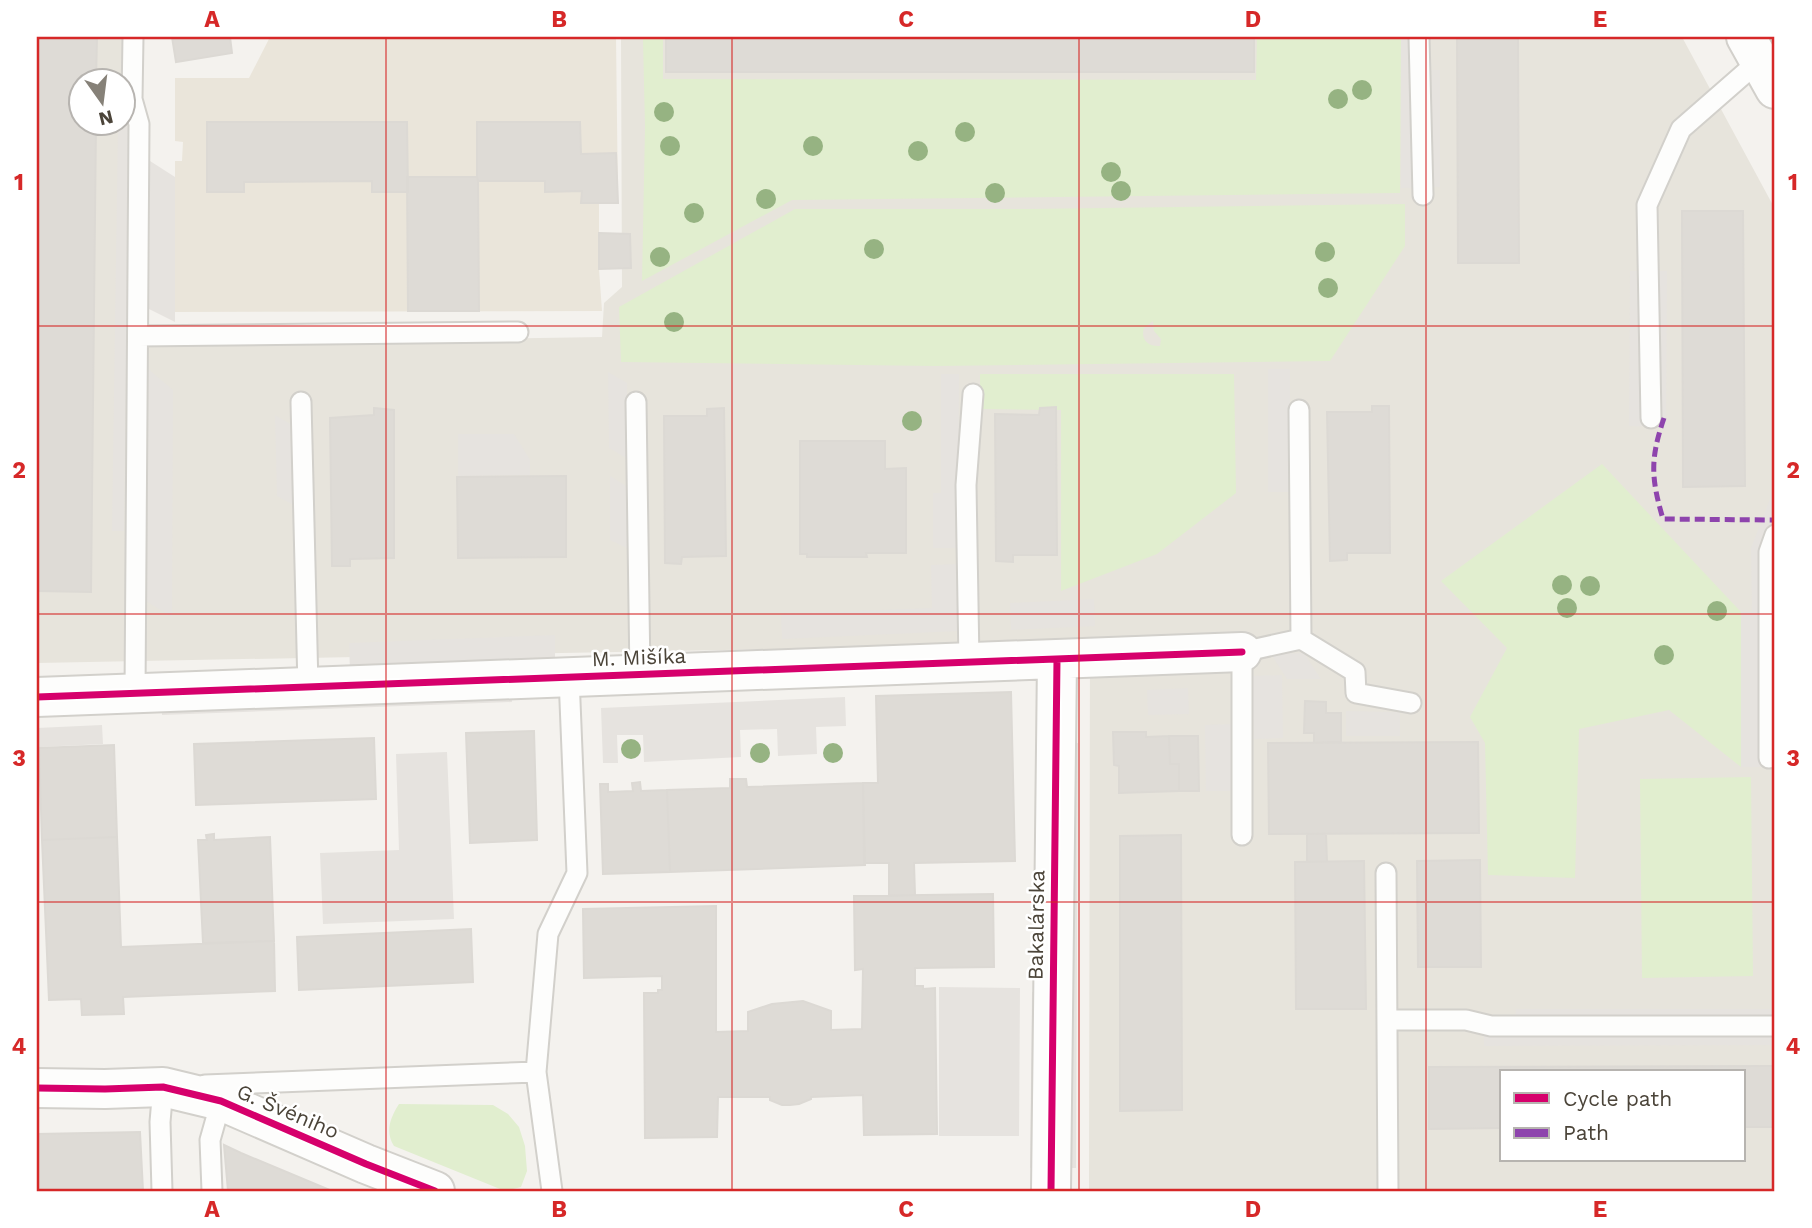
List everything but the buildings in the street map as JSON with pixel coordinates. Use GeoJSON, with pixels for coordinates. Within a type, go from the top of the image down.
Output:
{"type":"FeatureCollection","features":[{"type":"Feature","properties":{"kind":"street","name":"M. Mišíka"},"geometry":{"type":"LineString","coordinates":[[37,698],[1242,652]]}},
{"type":"Feature","properties":{"kind":"street","name":"Bakalárska"},"geometry":{"type":"LineString","coordinates":[[1051,1191],[1057,659]]}},
{"type":"Feature","properties":{"kind":"street","name":"G. Švéniho"},"geometry":{"type":"LineString","coordinates":[[37,1088],[163,1087],[221,1101],[367,1177],[435,1191]]}},
{"type":"Feature","properties":{"kind":"lane"},"geometry":{"type":"LineString","coordinates":[[133,37],[132,99],[139,124],[135,694]]}},
{"type":"Feature","properties":{"kind":"lane"},"geometry":{"type":"LineString","coordinates":[[1419,37],[1423,195]]}},
{"type":"Feature","properties":{"kind":"lane"},"geometry":{"type":"LineString","coordinates":[[1651,418],[1647,205],[1681,129],[1760,62]]}},
{"type":"Feature","properties":{"kind":"lane"},"geometry":{"type":"LineString","coordinates":[[138,336],[518,332]]}},
{"type":"Feature","properties":{"kind":"lane"},"geometry":{"type":"LineString","coordinates":[[969,663],[966,485],[973,394]]}},
{"type":"Feature","properties":{"kind":"lane"},"geometry":{"type":"LineString","coordinates":[[300,402],[308,687]]}},
{"type":"Feature","properties":{"kind":"lane"},"geometry":{"type":"LineString","coordinates":[[636,402],[640,675]]}},
{"type":"Feature","properties":{"kind":"lane"},"geometry":{"type":"LineString","coordinates":[[1299,410],[1301,639]]}},
{"type":"Feature","properties":{"kind":"lane"},"geometry":{"type":"LineString","coordinates":[[1769,758],[1769,552],[1775,535]]}},
{"type":"Feature","properties":{"kind":"lane"},"geometry":{"type":"LineString","coordinates":[[1242,835],[1242,652],[1301,639],[1355,673],[1356,693],[1410,703]]}},
{"type":"Feature","properties":{"kind":"lane"},"geometry":{"type":"LineString","coordinates":[[552,1191],[536,1072],[548,934],[577,873],[569,677]]}},
{"type":"Feature","properties":{"kind":"lane"},"geometry":{"type":"LineString","coordinates":[[1386,873],[1388,1191]]}},
{"type":"Feature","properties":{"kind":"lane"},"geometry":{"type":"LineString","coordinates":[[1387,1020],[1466,1020],[1491,1026],[1775,1026]]}},
{"type":"Feature","properties":{"kind":"lane"},"geometry":{"type":"LineString","coordinates":[[162,1191],[160,1122],[163,1087],[536,1072]]}},
{"type":"Feature","properties":{"kind":"lane"},"geometry":{"type":"LineString","coordinates":[[212,1191],[210,1140],[221,1101]]}},
{"type":"Feature","properties":{"kind":"shaded area"},"geometry":{"type":"Polygon","coordinates":[[[37,37],[126,37],[126,66],[66,66],[66,136],[127,136],[129,344],[602,337],[604,303],[622,287],[621,37],[1682,37],[1775,209],[1775,1191],[1089,1191],[1090,643],[37,663],[37,37]]]}},
{"type":"Feature","properties":{"kind":"shaded area"},"geometry":{"type":"Polygon","coordinates":[[[270,37],[616,37],[618,203],[599,203],[602,311],[175,312],[175,161],[182,161],[183,142],[175,141],[175,78],[249,78],[270,37]]]}},
{"type":"Feature","properties":{"kind":"shaded area"},"geometry":{"type":"Polygon","coordinates":[[[1401,37],[1412,37],[1412,70],[1440,70],[1440,187],[1401,188],[1401,37]]]}},
{"type":"Feature","properties":{"kind":"shaded area"},"geometry":{"type":"Polygon","coordinates":[[[118,136],[129,136],[124,531],[112,531],[118,136]]]}},
{"type":"Feature","properties":{"kind":"shaded area"},"geometry":{"type":"Polygon","coordinates":[[[150,161],[175,177],[175,322],[149,309],[150,161]]]}},
{"type":"Feature","properties":{"kind":"shaded area"},"geometry":{"type":"Polygon","coordinates":[[[1630,271],[1667,271],[1666,427],[1629,426],[1630,271]]]}},
{"type":"Feature","properties":{"kind":"shaded area"},"geometry":{"type":"Polygon","coordinates":[[[147,368],[173,390],[172,617],[146,601],[147,368]]]}},
{"type":"Feature","properties":{"kind":"shaded area"},"geometry":{"type":"Polygon","coordinates":[[[1268,369],[1290,369],[1290,492],[1268,492],[1268,369]]]}},
{"type":"Feature","properties":{"kind":"shaded area"},"geometry":{"type":"Polygon","coordinates":[[[608,372],[627,383],[628,459],[609,448],[608,372]]]}},
{"type":"Feature","properties":{"kind":"shaded area"},"geometry":{"type":"Polygon","coordinates":[[[941,374],[959,374],[958,548],[933,548],[933,493],[941,493],[941,374]]]}},
{"type":"Feature","properties":{"kind":"shaded area"},"geometry":{"type":"Polygon","coordinates":[[[275,415],[297,428],[297,507],[277,496],[275,415]]]}},
{"type":"Feature","properties":{"kind":"shaded area"},"geometry":{"type":"Polygon","coordinates":[[[458,434],[514,434],[530,460],[530,475],[458,476],[458,434]]]}},
{"type":"Feature","properties":{"kind":"shaded area"},"geometry":{"type":"Polygon","coordinates":[[[610,476],[628,487],[629,549],[610,540],[610,476]]]}},
{"type":"Feature","properties":{"kind":"shaded area"},"geometry":{"type":"Polygon","coordinates":[[[1775,486],[1775,522],[1765,548],[1775,612],[1775,767],[1741,767],[1741,612],[1752,612],[1751,548],[1775,486]]]}},
{"type":"Feature","properties":{"kind":"shaded area"},"geometry":{"type":"Polygon","coordinates":[[[957,564],[959,631],[782,639],[781,614],[932,608],[931,565],[957,564]]]}},
{"type":"Feature","properties":{"kind":"shaded area"},"geometry":{"type":"Polygon","coordinates":[[[1094,599],[1095,626],[1011,630],[1010,603],[1094,599]]]}},
{"type":"Feature","properties":{"kind":"shaded area"},"geometry":{"type":"Polygon","coordinates":[[[555,635],[555,662],[350,670],[349,643],[555,635]]]}},
{"type":"Feature","properties":{"kind":"shaded area"},"geometry":{"type":"Polygon","coordinates":[[[1304,653],[1321,679],[1287,679],[1271,654],[1304,653]]]}},
{"type":"Feature","properties":{"kind":"shaded area"},"geometry":{"type":"Polygon","coordinates":[[[1282,675],[1283,738],[1254,739],[1252,676],[1282,675]]]}},
{"type":"Feature","properties":{"kind":"shaded area"},"geometry":{"type":"Polygon","coordinates":[[[1188,688],[1189,714],[1148,715],[1147,690],[1188,688]]]}},
{"type":"Feature","properties":{"kind":"shaded area"},"geometry":{"type":"Polygon","coordinates":[[[511,690],[512,702],[162,715],[162,703],[511,690]]]}},
{"type":"Feature","properties":{"kind":"shaded area"},"geometry":{"type":"Polygon","coordinates":[[[845,697],[846,726],[816,727],[817,754],[778,756],[777,729],[740,730],[741,757],[644,762],[643,735],[617,735],[618,763],[603,763],[601,708],[845,697]]]}},
{"type":"Feature","properties":{"kind":"shaded area"},"geometry":{"type":"Polygon","coordinates":[[[1346,711],[1400,712],[1400,736],[1346,736],[1346,711]]]}},
{"type":"Feature","properties":{"kind":"shaded area"},"geometry":{"type":"Polygon","coordinates":[[[1232,724],[1232,791],[1206,791],[1205,725],[1232,724]]]}},
{"type":"Feature","properties":{"kind":"shaded area"},"geometry":{"type":"Polygon","coordinates":[[[102,725],[103,744],[39,747],[37,756],[37,728],[102,725]]]}},
{"type":"Feature","properties":{"kind":"shaded area"},"geometry":{"type":"Polygon","coordinates":[[[1066,743],[1078,743],[1076,1168],[1063,1168],[1066,743]]]}},
{"type":"Feature","properties":{"kind":"shaded area"},"geometry":{"type":"Polygon","coordinates":[[[447,752],[454,919],[323,924],[320,853],[399,850],[396,754],[447,752]]]}},
{"type":"Feature","properties":{"kind":"shaded area"},"geometry":{"type":"Polygon","coordinates":[[[939,987],[1020,988],[1019,1136],[939,1136],[939,987]]]}},
{"type":"Feature","properties":{"kind":"shaded area"},"geometry":{"type":"Polygon","coordinates":[[[1032,992],[1044,992],[1042,1169],[1030,1168],[1032,992]]]}},
{"type":"Feature","properties":{"kind":"shaded area"},"geometry":{"type":"Polygon","coordinates":[[[1516,1009],[1775,1009],[1775,1019],[1515,1020],[1516,1009]]]}},
{"type":"Feature","properties":{"kind":"shaded area"},"geometry":{"type":"Polygon","coordinates":[[[1775,1033],[1775,1045],[1484,1046],[1484,1034],[1775,1033]]]}},
{"type":"Feature","properties":{"kind":"green space"},"geometry":{"type":"Polygon","coordinates":[[[1257,37],[1401,37],[1400,193],[792,200],[642,281],[645,127],[643,39],[663,39],[663,79],[1256,80],[1257,37]]]}},
{"type":"Feature","properties":{"kind":"green space"},"geometry":{"type":"Polygon","coordinates":[[[1405,204],[1405,246],[1330,361],[935,366],[621,362],[619,307],[795,209],[1405,204]],[[1153,321],[1144,328],[1144,339],[1149,344],[1160,346],[1161,339],[1154,331],[1153,321]]]}},
{"type":"Feature","properties":{"kind":"green space"},"geometry":{"type":"Polygon","coordinates":[[[980,374],[1234,374],[1236,493],[1157,554],[1061,591],[1061,410],[980,409],[980,374]]]}},
{"type":"Feature","properties":{"kind":"green space"},"geometry":{"type":"Polygon","coordinates":[[[1602,464],[1741,612],[1741,767],[1669,710],[1579,729],[1575,878],[1488,875],[1485,743],[1470,717],[1507,648],[1441,581],[1602,464]]]}},
{"type":"Feature","properties":{"kind":"green space"},"geometry":{"type":"Polygon","coordinates":[[[1751,777],[1753,976],[1642,978],[1640,779],[1751,777]]]}},
{"type":"Feature","properties":{"kind":"green space"},"geometry":{"type":"Polygon","coordinates":[[[399,1104],[493,1105],[508,1114],[519,1127],[525,1146],[527,1171],[521,1187],[505,1191],[394,1146],[390,1125],[399,1104]]]}},
{"type":"Feature","properties":{"kind":"marked path"},"geometry":{"type":"LineString","coordinates":[[1664,418],[1654,457],[1654,480],[1663,519],[1775,520]]}},
{"type":"Feature","properties":{"kind":"cycle path"},"geometry":{"type":"LineString","coordinates":[[37,697],[1242,652]]}},
{"type":"Feature","properties":{"kind":"cycle path"},"geometry":{"type":"LineString","coordinates":[[1051,1191],[1057,659]]}},
{"type":"Feature","properties":{"kind":"cycle path"},"geometry":{"type":"LineString","coordinates":[[37,1088],[163,1087],[221,1101],[435,1191]]}}]}
